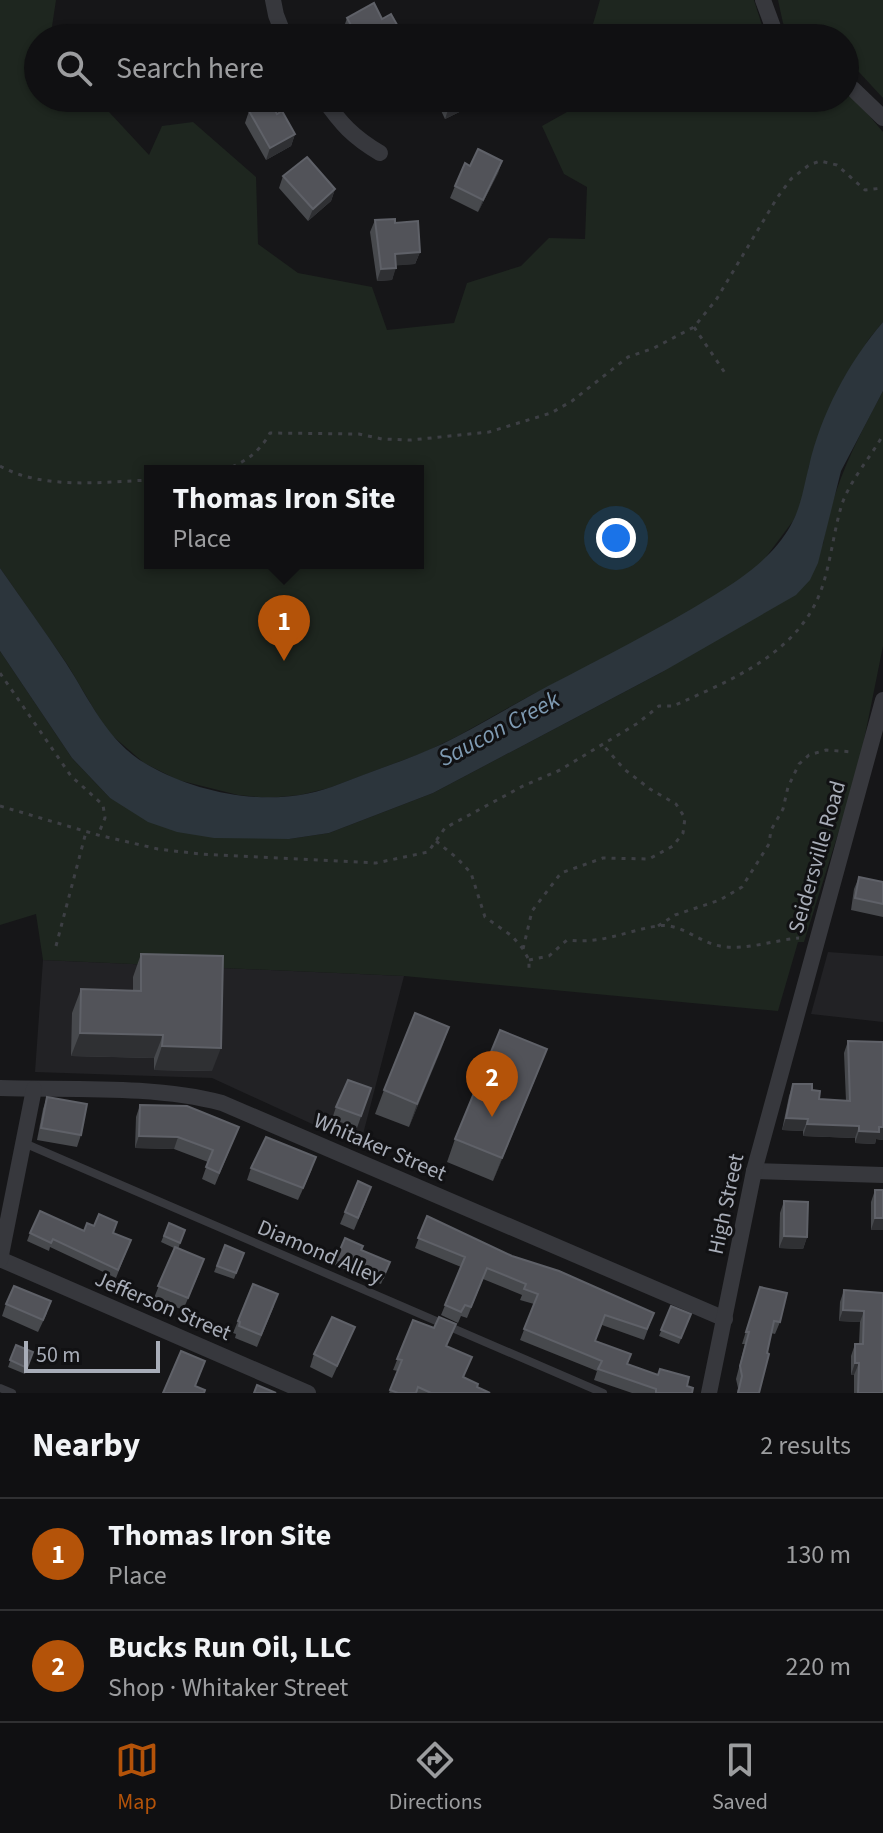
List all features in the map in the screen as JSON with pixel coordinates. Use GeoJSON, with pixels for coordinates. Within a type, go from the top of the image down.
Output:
{"type":"FeatureCollection","features":[{"type":"Feature","properties":{"kind":"street"},"geometry":{"type":"LineString","coordinates":[[273,0],[280,24]]}},
{"type":"Feature","properties":{"kind":"street"},"geometry":{"type":"LineString","coordinates":[[763,0],[772,24]]}},
{"type":"Feature","properties":{"kind":"street"},"geometry":{"type":"LineString","coordinates":[[859,95],[883,118]]}},
{"type":"Feature","properties":{"kind":"street"},"geometry":{"type":"LineString","coordinates":[[333,112],[357,139],[380,153]]}},
{"type":"Feature","properties":{"kind":"street","name":"Seidersville Road"},"geometry":{"type":"LineString","coordinates":[[793,1025],[809,942],[870,756],[883,700]]}},
{"type":"Feature","properties":{"kind":"street","name":"High Street"},"geometry":{"type":"LineString","coordinates":[[709,1393],[754,1171],[793,1025]]}},
{"type":"Feature","properties":{"kind":"street","name":"Whitaker Street"},"geometry":{"type":"LineString","coordinates":[[0,1088],[167,1093],[222,1103],[725,1319]]}},
{"type":"Feature","properties":{"kind":"street"},"geometry":{"type":"LineString","coordinates":[[0,1260],[34,1089]]}},
{"type":"Feature","properties":{"kind":"street"},"geometry":{"type":"LineString","coordinates":[[754,1171],[883,1175]]}},
{"type":"Feature","properties":{"kind":"street","name":"Jefferson Street"},"geometry":{"type":"LineString","coordinates":[[0,1260],[308,1393]]}},
{"type":"Feature","properties":{"kind":"lane","name":"Diamond Alley"},"geometry":{"type":"LineString","coordinates":[[24,1143],[603,1393]]}},
{"type":"Feature","properties":{"kind":"lane"},"geometry":{"type":"LineString","coordinates":[[0,1388],[12,1393]]}},
{"type":"Feature","properties":{"kind":"path"},"geometry":{"type":"LineString","coordinates":[[236,465],[261,450],[270,433],[359,434],[411,440],[489,432],[551,413],[572,401],[628,357],[654,348],[694,327],[716,300],[777,198],[791,179],[809,165],[829,162],[848,173],[865,190],[883,188]]}},
{"type":"Feature","properties":{"kind":"path"},"geometry":{"type":"LineString","coordinates":[[694,327],[725,373]]}},
{"type":"Feature","properties":{"kind":"path"},"geometry":{"type":"LineString","coordinates":[[0,806],[86,832],[158,849],[376,863],[428,852],[445,828],[560,770],[659,706],[673,706],[763,662],[796,631],[819,595],[843,502],[883,435]]}},
{"type":"Feature","properties":{"kind":"path"},"geometry":{"type":"LineString","coordinates":[[0,466],[17,475],[50,481],[144,480]]}},
{"type":"Feature","properties":{"kind":"path"},"geometry":{"type":"LineString","coordinates":[[0,673],[71,776],[103,805],[105,818],[98,835]]}},
{"type":"Feature","properties":{"kind":"path"},"geometry":{"type":"LineString","coordinates":[[523,949],[532,911],[561,873],[603,858],[649,859],[673,846],[683,833],[685,818],[676,804],[624,769],[603,744]]}},
{"type":"Feature","properties":{"kind":"path"},"geometry":{"type":"LineString","coordinates":[[529,960],[549,956],[567,940],[610,940],[658,926],[675,915],[720,900],[742,887],[769,844],[771,830],[783,809],[788,787],[799,764],[809,755],[826,750],[841,749],[870,756]]}},
{"type":"Feature","properties":{"kind":"path"},"geometry":{"type":"LineString","coordinates":[[56,946],[86,832]]}},
{"type":"Feature","properties":{"kind":"path"},"geometry":{"type":"LineString","coordinates":[[436,841],[471,873],[485,917],[512,936],[523,949],[529,960],[529,972]]}},
{"type":"Feature","properties":{"kind":"path"},"geometry":{"type":"LineString","coordinates":[[658,926],[681,929],[719,946],[809,942]]}},
{"type":"Feature","properties":{"kind":"shaded area"},"geometry":{"type":"Polygon","coordinates":[[[0,0],[56,0],[52,24],[24,24],[24,112],[109,112],[149,155],[162,126],[193,122],[256,177],[258,244],[298,273],[372,287],[387,330],[454,323],[467,283],[521,266],[549,238],[585,239],[587,187],[564,174],[542,126],[567,112],[859,112],[859,103],[883,132],[883,322],[844,378],[831,405],[809,466],[803,501],[793,521],[763,561],[737,582],[677,620],[458,736],[425,752],[329,788],[300,795],[268,798],[238,795],[178,780],[144,763],[107,731],[67,664],[0,568],[0,0]]]}},
{"type":"Feature","properties":{"kind":"shaded area"},"geometry":{"type":"Polygon","coordinates":[[[600,0],[754,0],[762,24],[593,24],[600,0]]]}},
{"type":"Feature","properties":{"kind":"shaded area"},"geometry":{"type":"Polygon","coordinates":[[[778,0],[883,0],[883,98],[859,72],[859,24],[783,23],[778,0]]]}},
{"type":"Feature","properties":{"kind":"shaded area"},"geometry":{"type":"Polygon","coordinates":[[[883,391],[883,646],[858,770],[804,942],[798,942],[778,1011],[404,976],[43,960],[36,914],[0,925],[0,651],[72,758],[110,798],[289,839],[329,833],[433,793],[664,671],[823,544],[839,484],[883,391]]]}},
{"type":"Feature","properties":{"kind":"shaded area"},"geometry":{"type":"Polygon","coordinates":[[[828,952],[883,956],[883,1022],[811,1014],[828,952]]]}},
{"type":"Feature","properties":{"kind":"shaded area"},"geometry":{"type":"Polygon","coordinates":[[[43,960],[404,976],[360,1146],[212,1078],[35,1072],[43,960]]]}},
{"type":"Feature","properties":{"kind":"water","name":"Saucon Creek"},"geometry":{"type":"Polygon","coordinates":[[[883,322],[883,391],[841,471],[818,563],[810,580],[796,595],[664,671],[433,793],[329,833],[289,839],[214,838],[177,832],[148,822],[110,798],[72,758],[0,651],[0,568],[110,732],[121,745],[148,765],[202,788],[241,796],[300,795],[339,784],[458,736],[672,620],[756,566],[778,544],[791,525],[828,408],[858,354],[883,322]]]}},
{"type":"Feature","properties":{"kind":"building"},"geometry":{"type":"Polygon","coordinates":[[[374,3],[382,19],[391,14],[397,24],[350,24],[347,18],[374,3]]]}},
{"type":"Feature","properties":{"kind":"building"},"geometry":{"type":"Polygon","coordinates":[[[250,112],[283,112],[295,134],[270,148],[250,112]]]}},
{"type":"Feature","properties":{"kind":"building"},"geometry":{"type":"Polygon","coordinates":[[[478,149],[502,161],[483,200],[455,186],[465,163],[470,166],[478,149]]]}},
{"type":"Feature","properties":{"kind":"building"},"geometry":{"type":"Polygon","coordinates":[[[307,157],[335,189],[313,209],[283,176],[307,157]]]}},
{"type":"Feature","properties":{"kind":"building"},"geometry":{"type":"Polygon","coordinates":[[[395,219],[395,223],[418,221],[420,252],[395,254],[396,268],[381,269],[375,220],[395,219]]]}},
{"type":"Feature","properties":{"kind":"building"},"geometry":{"type":"Polygon","coordinates":[[[859,877],[883,882],[883,904],[855,898],[859,877]]]}},
{"type":"Feature","properties":{"kind":"building"},"geometry":{"type":"Polygon","coordinates":[[[141,954],[223,956],[221,1048],[162,1046],[163,1035],[80,1033],[81,989],[141,991],[141,954]]]}},
{"type":"Feature","properties":{"kind":"building"},"geometry":{"type":"Polygon","coordinates":[[[415,1013],[449,1027],[417,1104],[384,1090],[415,1013]]]}},
{"type":"Feature","properties":{"kind":"building"},"geometry":{"type":"Polygon","coordinates":[[[500,1030],[547,1049],[502,1158],[455,1139],[500,1030]]]}},
{"type":"Feature","properties":{"kind":"building"},"geometry":{"type":"Polygon","coordinates":[[[848,1041],[883,1042],[883,1127],[879,1127],[879,1132],[859,1131],[859,1126],[807,1124],[808,1119],[786,1118],[793,1084],[812,1084],[812,1090],[820,1091],[819,1099],[850,1101],[848,1041]]]}},
{"type":"Feature","properties":{"kind":"building"},"geometry":{"type":"Polygon","coordinates":[[[348,1080],[371,1088],[361,1116],[336,1107],[348,1080]]]}},
{"type":"Feature","properties":{"kind":"building"},"geometry":{"type":"Polygon","coordinates":[[[47,1097],[87,1104],[81,1135],[41,1128],[47,1097]]]}},
{"type":"Feature","properties":{"kind":"building"},"geometry":{"type":"Polygon","coordinates":[[[140,1105],[187,1106],[239,1127],[219,1173],[206,1167],[213,1150],[178,1137],[139,1136],[140,1105]]]}},
{"type":"Feature","properties":{"kind":"building"},"geometry":{"type":"Polygon","coordinates":[[[266,1137],[316,1157],[303,1188],[251,1168],[266,1137]]]}},
{"type":"Feature","properties":{"kind":"building"},"geometry":{"type":"Polygon","coordinates":[[[358,1181],[371,1187],[358,1218],[345,1212],[358,1181]]]}},
{"type":"Feature","properties":{"kind":"building"},"geometry":{"type":"Polygon","coordinates":[[[875,1190],[883,1190],[883,1218],[875,1218],[875,1190]]]}},
{"type":"Feature","properties":{"kind":"building"},"geometry":{"type":"Polygon","coordinates":[[[784,1201],[808,1202],[807,1237],[784,1236],[784,1201]]]}},
{"type":"Feature","properties":{"kind":"building"},"geometry":{"type":"Polygon","coordinates":[[[40,1211],[84,1231],[87,1223],[94,1226],[99,1214],[117,1222],[113,1233],[131,1240],[118,1270],[53,1239],[51,1243],[30,1233],[40,1211]]]}},
{"type":"Feature","properties":{"kind":"building"},"geometry":{"type":"Polygon","coordinates":[[[427,1216],[512,1256],[559,1271],[654,1313],[647,1329],[605,1315],[595,1341],[631,1354],[627,1364],[658,1375],[660,1369],[689,1377],[687,1386],[693,1388],[692,1393],[656,1393],[656,1389],[598,1369],[602,1361],[524,1329],[538,1294],[524,1289],[526,1284],[487,1268],[471,1307],[465,1305],[461,1312],[445,1305],[465,1257],[418,1238],[427,1216]]]}},
{"type":"Feature","properties":{"kind":"building"},"geometry":{"type":"Polygon","coordinates":[[[169,1223],[185,1230],[180,1243],[164,1236],[169,1223]]]}},
{"type":"Feature","properties":{"kind":"building"},"geometry":{"type":"Polygon","coordinates":[[[345,1238],[363,1246],[361,1250],[390,1262],[383,1278],[336,1259],[345,1238]]]}},
{"type":"Feature","properties":{"kind":"building"},"geometry":{"type":"Polygon","coordinates":[[[225,1245],[244,1253],[236,1273],[217,1266],[225,1245]]]}},
{"type":"Feature","properties":{"kind":"building"},"geometry":{"type":"Polygon","coordinates":[[[175,1247],[204,1259],[188,1298],[158,1286],[175,1247]]]}},
{"type":"Feature","properties":{"kind":"building"},"geometry":{"type":"Polygon","coordinates":[[[253,1284],[278,1294],[261,1335],[239,1326],[238,1321],[253,1284]]]}},
{"type":"Feature","properties":{"kind":"building"},"geometry":{"type":"Polygon","coordinates":[[[14,1286],[51,1301],[43,1320],[6,1304],[14,1286]]]}},
{"type":"Feature","properties":{"kind":"building"},"geometry":{"type":"Polygon","coordinates":[[[760,1287],[787,1293],[780,1322],[774,1321],[759,1393],[738,1393],[742,1376],[740,1366],[749,1332],[746,1332],[760,1287]]]}},
{"type":"Feature","properties":{"kind":"building"},"geometry":{"type":"Polygon","coordinates":[[[844,1290],[883,1293],[883,1393],[858,1393],[859,1363],[855,1363],[855,1344],[863,1344],[864,1311],[843,1310],[844,1290]]]}},
{"type":"Feature","properties":{"kind":"building"},"geometry":{"type":"Polygon","coordinates":[[[671,1306],[691,1314],[681,1338],[661,1330],[671,1306]]]}},
{"type":"Feature","properties":{"kind":"building"},"geometry":{"type":"Polygon","coordinates":[[[332,1317],[355,1327],[337,1366],[314,1354],[332,1317]]]}},
{"type":"Feature","properties":{"kind":"building"},"geometry":{"type":"Polygon","coordinates":[[[439,1317],[456,1324],[446,1346],[472,1357],[463,1377],[490,1393],[431,1393],[418,1387],[416,1393],[390,1390],[402,1360],[397,1359],[413,1320],[434,1328],[439,1317]]]}},
{"type":"Feature","properties":{"kind":"building"},"geometry":{"type":"Polygon","coordinates":[[[16,1345],[33,1352],[27,1368],[10,1360],[16,1345]]]}},
{"type":"Feature","properties":{"kind":"building"},"geometry":{"type":"Polygon","coordinates":[[[181,1351],[205,1361],[195,1386],[205,1390],[204,1393],[163,1393],[181,1351]]]}},
{"type":"Feature","properties":{"kind":"building"},"geometry":{"type":"Polygon","coordinates":[[[257,1385],[276,1393],[254,1393],[257,1385]]]}},
{"type":"Feature","properties":{"kind":"place","name":"Thomas Iron Site"},"geometry":{"type":"Point","coordinates":[284,661]}},
{"type":"Feature","properties":{"kind":"place","name":"Bucks Run Oil, LLC"},"geometry":{"type":"Point","coordinates":[492,1117]}}]}
